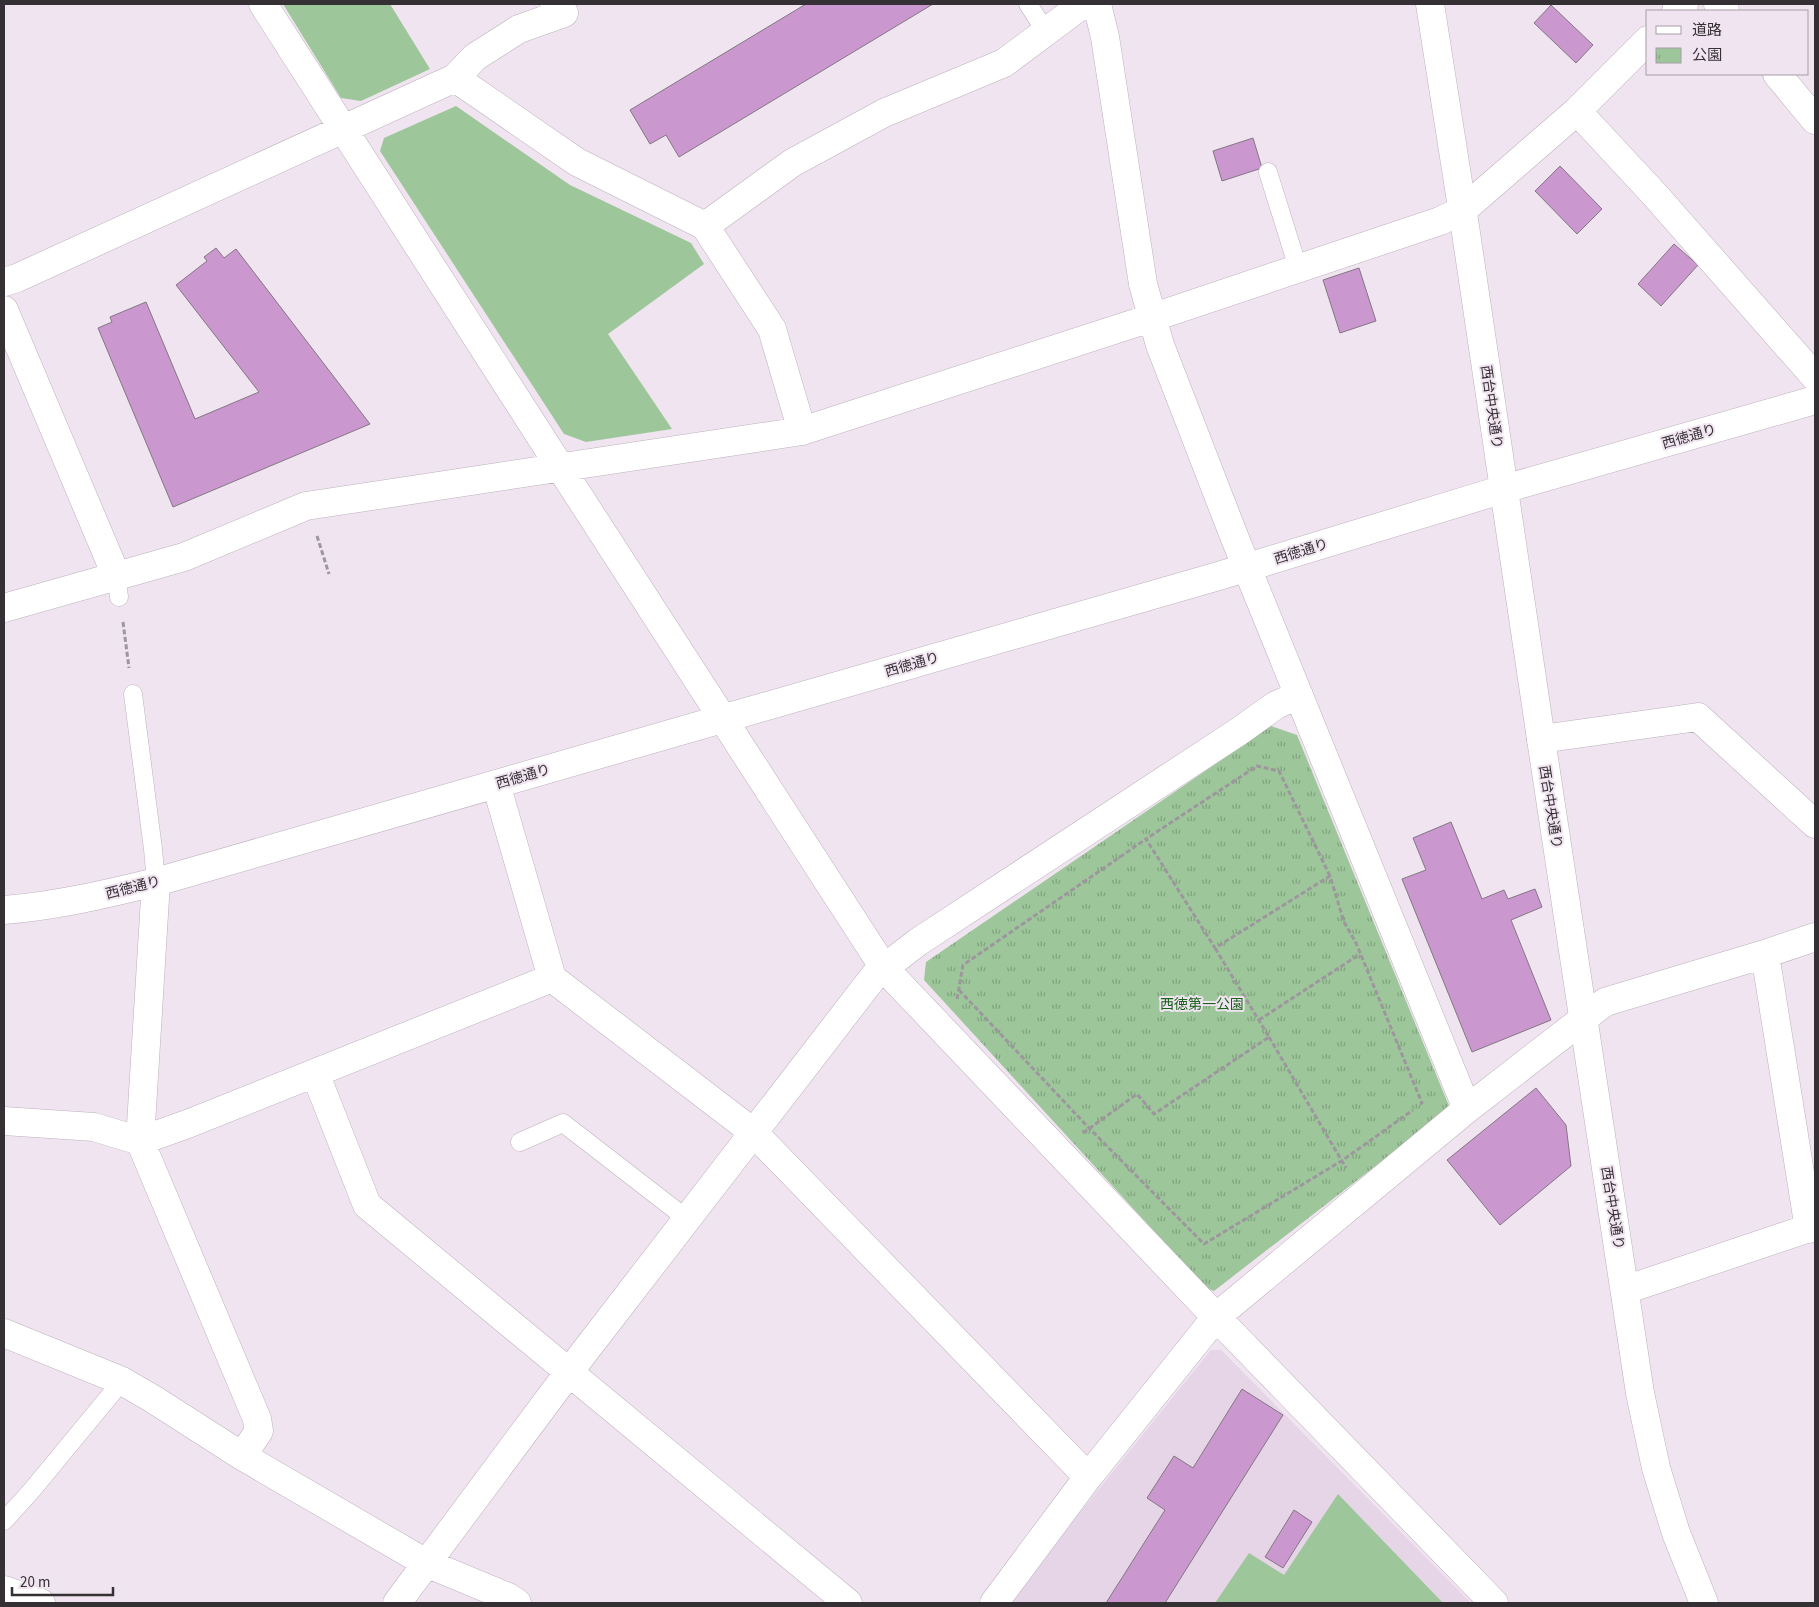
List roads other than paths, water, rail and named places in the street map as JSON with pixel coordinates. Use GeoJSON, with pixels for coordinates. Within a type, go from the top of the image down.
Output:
{"type":"FeatureCollection","features":[{"type":"Feature","properties":{"kind":"street"},"geometry":{"type":"LineString","coordinates":[[263,4],[884,968],[1216,1317],[1494,1603]]}},
{"type":"Feature","properties":{"kind":"street"},"geometry":{"type":"LineString","coordinates":[[4,282],[17,278],[455,78],[475,57],[519,29],[564,12],[554,4]]}},
{"type":"Feature","properties":{"kind":"street"},"geometry":{"type":"LineString","coordinates":[[705,226],[792,163],[884,113],[1004,63],[1083,4]]}},
{"type":"Feature","properties":{"kind":"street"},"geometry":{"type":"LineString","coordinates":[[1098,4],[1105,37],[1143,284],[1151,318],[1247,568],[1466,1109]]}},
{"type":"Feature","properties":{"kind":"street","name":"西台中央通り"},"geometry":{"type":"LineString","coordinates":[[1430,4],[1640,1393],[1656,1468],[1676,1533],[1704,1603]]}},
{"type":"Feature","properties":{"kind":"street"},"geometry":{"type":"LineString","coordinates":[[4,608],[118,586],[306,506],[802,431],[1151,318],[1440,221],[1462,210],[1577,111],[1646,42]]}},
{"type":"Feature","properties":{"kind":"street"},"geometry":{"type":"LineString","coordinates":[[1778,75],[1815,120]]}},
{"type":"Feature","properties":{"kind":"street"},"geometry":{"type":"LineString","coordinates":[[455,78],[577,162],[705,226],[772,329],[802,431]]}},
{"type":"Feature","properties":{"kind":"street"},"geometry":{"type":"LineString","coordinates":[[1577,111],[1655,195],[1815,377]]}},
{"type":"Feature","properties":{"kind":"street"},"geometry":{"type":"LineString","coordinates":[[4,310],[118,586]]}},
{"type":"Feature","properties":{"kind":"street","name":"西徳通り"},"geometry":{"type":"LineString","coordinates":[[4,910],[32,908],[93,897],[156,882],[1247,568],[1504,489],[1815,400]]}},
{"type":"Feature","properties":{"kind":"street"},"geometry":{"type":"LineString","coordinates":[[397,1603],[569,1372],[869,983],[884,968],[918,942],[1238,732],[1276,705],[1299,695]]}},
{"type":"Feature","properties":{"kind":"street"},"geometry":{"type":"LineString","coordinates":[[1541,739],[1698,717],[1815,824]]}},
{"type":"Feature","properties":{"kind":"street"},"geometry":{"type":"LineString","coordinates":[[496,784],[552,978],[753,1132],[1088,1477]]}},
{"type":"Feature","properties":{"kind":"street"},"geometry":{"type":"LineString","coordinates":[[156,882],[140,1141],[257,1419],[259,1432],[242,1456]]}},
{"type":"Feature","properties":{"kind":"street"},"geometry":{"type":"LineString","coordinates":[[994,1603],[1088,1477],[1216,1317],[1466,1109],[1605,1002],[1766,954],[1815,937]]}},
{"type":"Feature","properties":{"kind":"street"},"geometry":{"type":"LineString","coordinates":[[1625,1290],[1812,1227],[1766,954]]}},
{"type":"Feature","properties":{"kind":"street"},"geometry":{"type":"LineString","coordinates":[[4,1121],[94,1127],[140,1141],[199,1120],[552,978]]}},
{"type":"Feature","properties":{"kind":"street"},"geometry":{"type":"LineString","coordinates":[[315,1073],[367,1205],[848,1603]]}},
{"type":"Feature","properties":{"kind":"street"},"geometry":{"type":"LineString","coordinates":[[4,1333],[122,1381],[242,1456],[426,1563],[508,1597],[517,1603]]}},
{"type":"Feature","properties":{"kind":"street"},"geometry":{"type":"LineString","coordinates":[[4,1590],[41,1603]]}},
{"type":"Feature","properties":{"kind":"lane"},"geometry":{"type":"LineString","coordinates":[[1028,4],[1046,32]]}},
{"type":"Feature","properties":{"kind":"lane"},"geometry":{"type":"LineString","coordinates":[[1268,172],[1298,268]]}},
{"type":"Feature","properties":{"kind":"lane"},"geometry":{"type":"LineString","coordinates":[[133,694],[154,849],[156,882]]}},
{"type":"Feature","properties":{"kind":"lane"},"geometry":{"type":"LineString","coordinates":[[520,1142],[563,1123],[687,1219]]}},
{"type":"Feature","properties":{"kind":"lane"},"geometry":{"type":"LineString","coordinates":[[4,1521],[122,1381]]}},
{"type":"Feature","properties":{"kind":"park label","name":"西徳第一公園"},"geometry":{"type":"Point","coordinates":[1202,1004]}}]}
